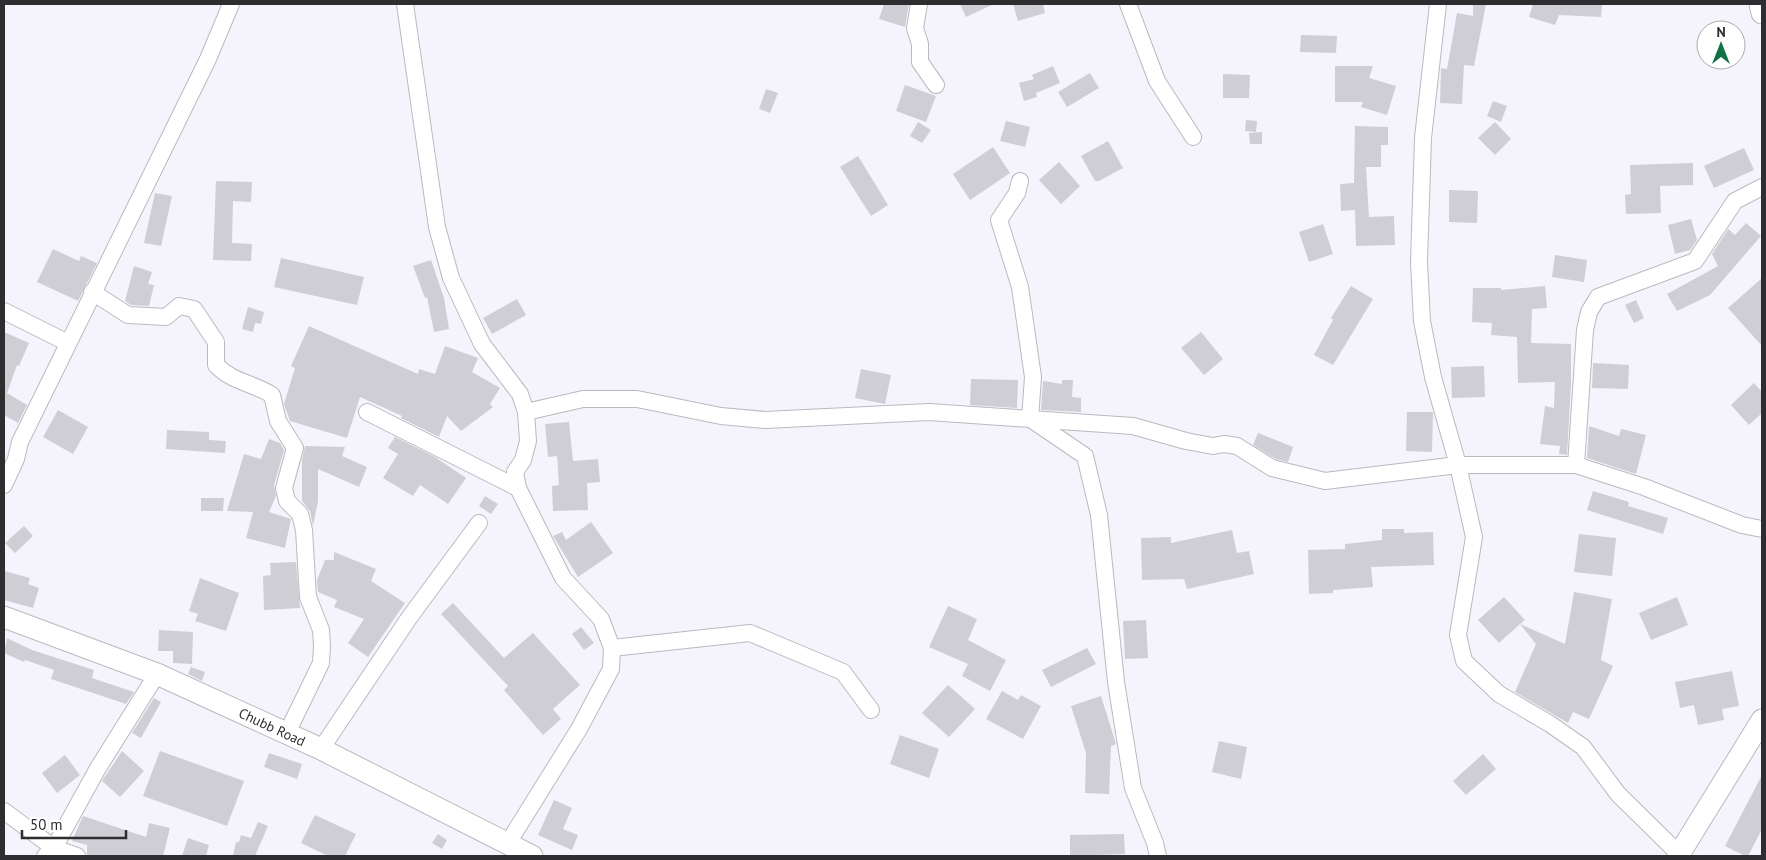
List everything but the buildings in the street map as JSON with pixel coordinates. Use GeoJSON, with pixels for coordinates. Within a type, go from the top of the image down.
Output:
{"type":"FeatureCollection","features":[{"type":"Feature","properties":{"kind":"street"},"geometry":{"type":"LineString","coordinates":[[4,485],[16,459],[20,442],[208,59],[231,4]]}},
{"type":"Feature","properties":{"kind":"street"},"geometry":{"type":"LineString","coordinates":[[405,4],[438,227],[451,278],[482,344],[520,394],[526,412],[528,441],[523,460],[515,472],[518,488],[563,578],[601,619],[612,648],[611,669],[579,729],[508,843]]}},
{"type":"Feature","properties":{"kind":"street"},"geometry":{"type":"LineString","coordinates":[[920,4],[915,28],[920,44],[920,62],[936,85]]}},
{"type":"Feature","properties":{"kind":"street"},"geometry":{"type":"LineString","coordinates":[[1128,4],[1157,81],[1192,137]]}},
{"type":"Feature","properties":{"kind":"street"},"geometry":{"type":"LineString","coordinates":[[1438,4],[1423,138],[1420,282],[1422,321],[1433,377],[1458,465],[1474,537],[1458,635],[1464,661],[1498,694],[1550,724],[1583,747],[1618,794],[1679,855],[1762,720]]}},
{"type":"Feature","properties":{"kind":"street"},"geometry":{"type":"LineString","coordinates":[[1760,4],[1762,13]]}},
{"type":"Feature","properties":{"kind":"street"},"geometry":{"type":"LineString","coordinates":[[1020,181],[1017,193],[999,220],[1020,287],[1033,377],[1030,419]]}},
{"type":"Feature","properties":{"kind":"street"},"geometry":{"type":"LineString","coordinates":[[1576,465],[1585,330],[1589,312],[1598,297],[1695,261],[1735,201],[1762,187]]}},
{"type":"Feature","properties":{"kind":"street"},"geometry":{"type":"LineString","coordinates":[[92,292],[128,315],[166,317],[179,306],[194,309],[216,342],[216,365],[226,376],[262,388],[272,395],[278,420],[295,448],[284,488],[287,501],[300,514],[304,530],[308,597],[322,630],[321,663],[287,733]]}},
{"type":"Feature","properties":{"kind":"street"},"geometry":{"type":"LineString","coordinates":[[4,311],[68,343]]}},
{"type":"Feature","properties":{"kind":"street"},"geometry":{"type":"LineString","coordinates":[[526,412],[583,399],[637,399],[721,416],[765,420],[928,412],[1133,426],[1195,442],[1237,446],[1272,468],[1325,481],[1458,465],[1576,465],[1644,487],[1742,525],[1762,529]]}},
{"type":"Feature","properties":{"kind":"street"},"geometry":{"type":"LineString","coordinates":[[367,412],[518,488]]}},
{"type":"Feature","properties":{"kind":"street"},"geometry":{"type":"LineString","coordinates":[[1030,419],[1085,456],[1099,515],[1116,682],[1133,788],[1158,856]]}},
{"type":"Feature","properties":{"kind":"street"},"geometry":{"type":"LineString","coordinates":[[321,749],[409,618],[479,523]]}},
{"type":"Feature","properties":{"kind":"street","name":"Chubb Road"},"geometry":{"type":"LineString","coordinates":[[4,617],[157,674],[321,749],[532,856]]}},
{"type":"Feature","properties":{"kind":"street"},"geometry":{"type":"LineString","coordinates":[[612,648],[750,634],[842,672],[871,710]]}},
{"type":"Feature","properties":{"kind":"street"},"geometry":{"type":"LineString","coordinates":[[50,852],[98,768],[157,674]]}},
{"type":"Feature","properties":{"kind":"street"},"geometry":{"type":"LineString","coordinates":[[4,812],[50,852],[77,856]]}}]}
